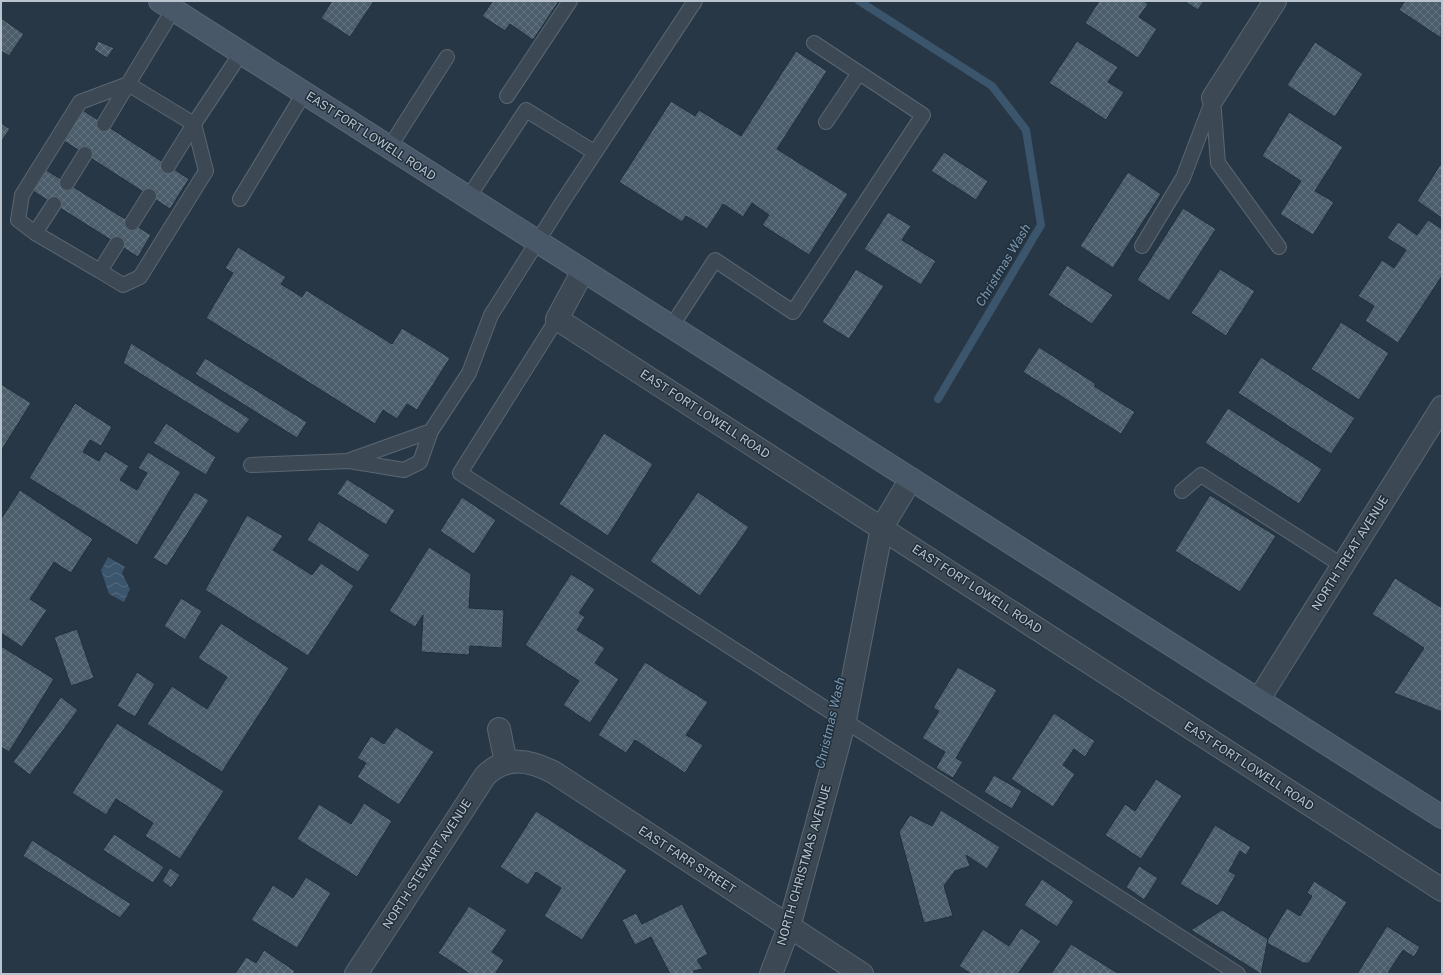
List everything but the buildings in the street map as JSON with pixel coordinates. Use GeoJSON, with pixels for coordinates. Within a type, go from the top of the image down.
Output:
{"type":"FeatureCollection","features":[{"type":"Feature","properties":{"kind":"main road","name":"EAST FORT LOWELL ROAD"},"geometry":{"type":"LineString","coordinates":[[167,5],[538,243],[1259,699],[1442,817]]}},
{"type":"Feature","properties":{"kind":"street"},"geometry":{"type":"LineString","coordinates":[[1213,98],[1275,1]]}},
{"type":"Feature","properties":{"kind":"street"},"geometry":{"type":"LineString","coordinates":[[557,319],[583,271]]}},
{"type":"Feature","properties":{"kind":"street","name":"EAST FORT LOWELL ROAD"},"geometry":{"type":"LineString","coordinates":[[557,319],[1442,890]]}},
{"type":"Feature","properties":{"kind":"street","name":"NORTH TREAT AVENUE"},"geometry":{"type":"LineString","coordinates":[[1259,699],[1442,407]]}},
{"type":"Feature","properties":{"kind":"street","name":"NORTH CHRISTMAS AVENUE"},"geometry":{"type":"LineString","coordinates":[[771,974],[789,927],[845,720],[882,528],[911,480]]}},
{"type":"Feature","properties":{"kind":"street"},"geometry":{"type":"LineString","coordinates":[[499,729],[506,763]]}},
{"type":"Feature","properties":{"kind":"street","name":"EAST FARR STREET"},"geometry":{"type":"LineString","coordinates":[[506,763],[529,762],[552,772],[862,974]]}},
{"type":"Feature","properties":{"kind":"street","name":"NORTH STEWART AVENUE"},"geometry":{"type":"LineString","coordinates":[[356,974],[477,787],[493,768],[506,763]]}},
{"type":"Feature","properties":{"kind":"lane"},"geometry":{"type":"LineString","coordinates":[[507,96],[570,1]]}},
{"type":"Feature","properties":{"kind":"lane"},"geometry":{"type":"LineString","coordinates":[[251,465],[350,461],[404,470],[420,462],[431,431],[469,373],[491,315],[538,243],[594,152],[695,1]]}},
{"type":"Feature","properties":{"kind":"lane"},"geometry":{"type":"LineString","coordinates":[[104,124],[128,84],[167,5]]}},
{"type":"Feature","properties":{"kind":"lane"},"geometry":{"type":"LineString","coordinates":[[671,327],[715,260],[793,312],[923,115],[814,43]]}},
{"type":"Feature","properties":{"kind":"lane"},"geometry":{"type":"LineString","coordinates":[[168,166],[241,53]]}},
{"type":"Feature","properties":{"kind":"lane"},"geometry":{"type":"LineString","coordinates":[[389,148],[448,56]]}},
{"type":"Feature","properties":{"kind":"lane"},"geometry":{"type":"LineString","coordinates":[[826,122],[859,73]]}},
{"type":"Feature","properties":{"kind":"lane"},"geometry":{"type":"LineString","coordinates":[[128,84],[194,124],[206,171],[140,277],[123,285],[100,270],[35,233],[18,220],[22,195],[80,102],[128,84]]}},
{"type":"Feature","properties":{"kind":"lane"},"geometry":{"type":"LineString","coordinates":[[240,199],[304,93]]}},
{"type":"Feature","properties":{"kind":"lane"},"geometry":{"type":"LineString","coordinates":[[1142,246],[1183,178],[1213,98]]}},
{"type":"Feature","properties":{"kind":"lane"},"geometry":{"type":"LineString","coordinates":[[1213,98],[1218,163],[1279,248]]}},
{"type":"Feature","properties":{"kind":"lane"},"geometry":{"type":"LineString","coordinates":[[468,198],[526,110],[594,152]]}},
{"type":"Feature","properties":{"kind":"lane"},"geometry":{"type":"LineString","coordinates":[[67,183],[85,154]]}},
{"type":"Feature","properties":{"kind":"lane"},"geometry":{"type":"LineString","coordinates":[[132,223],[149,196]]}},
{"type":"Feature","properties":{"kind":"lane"},"geometry":{"type":"LineString","coordinates":[[35,233],[54,204]]}},
{"type":"Feature","properties":{"kind":"lane"},"geometry":{"type":"LineString","coordinates":[[100,270],[117,244]]}},
{"type":"Feature","properties":{"kind":"lane"},"geometry":{"type":"LineString","coordinates":[[557,319],[460,473],[1238,974]]}},
{"type":"Feature","properties":{"kind":"lane"},"geometry":{"type":"LineString","coordinates":[[350,461],[431,431]]}},
{"type":"Feature","properties":{"kind":"lane"},"geometry":{"type":"LineString","coordinates":[[1182,491],[1201,475],[1343,566]]}},
{"type":"Feature","properties":{"kind":"water"},"geometry":{"type":"Polygon","coordinates":[[[108,557],[125,567],[122,573],[130,589],[124,602],[109,594],[101,570],[108,557]]]}},
{"type":"Feature","properties":{"kind":"waterway","name":"Christmas Wash"},"geometry":{"type":"LineString","coordinates":[[859,1],[992,86],[1026,130],[1041,225],[938,399]]}}]}
